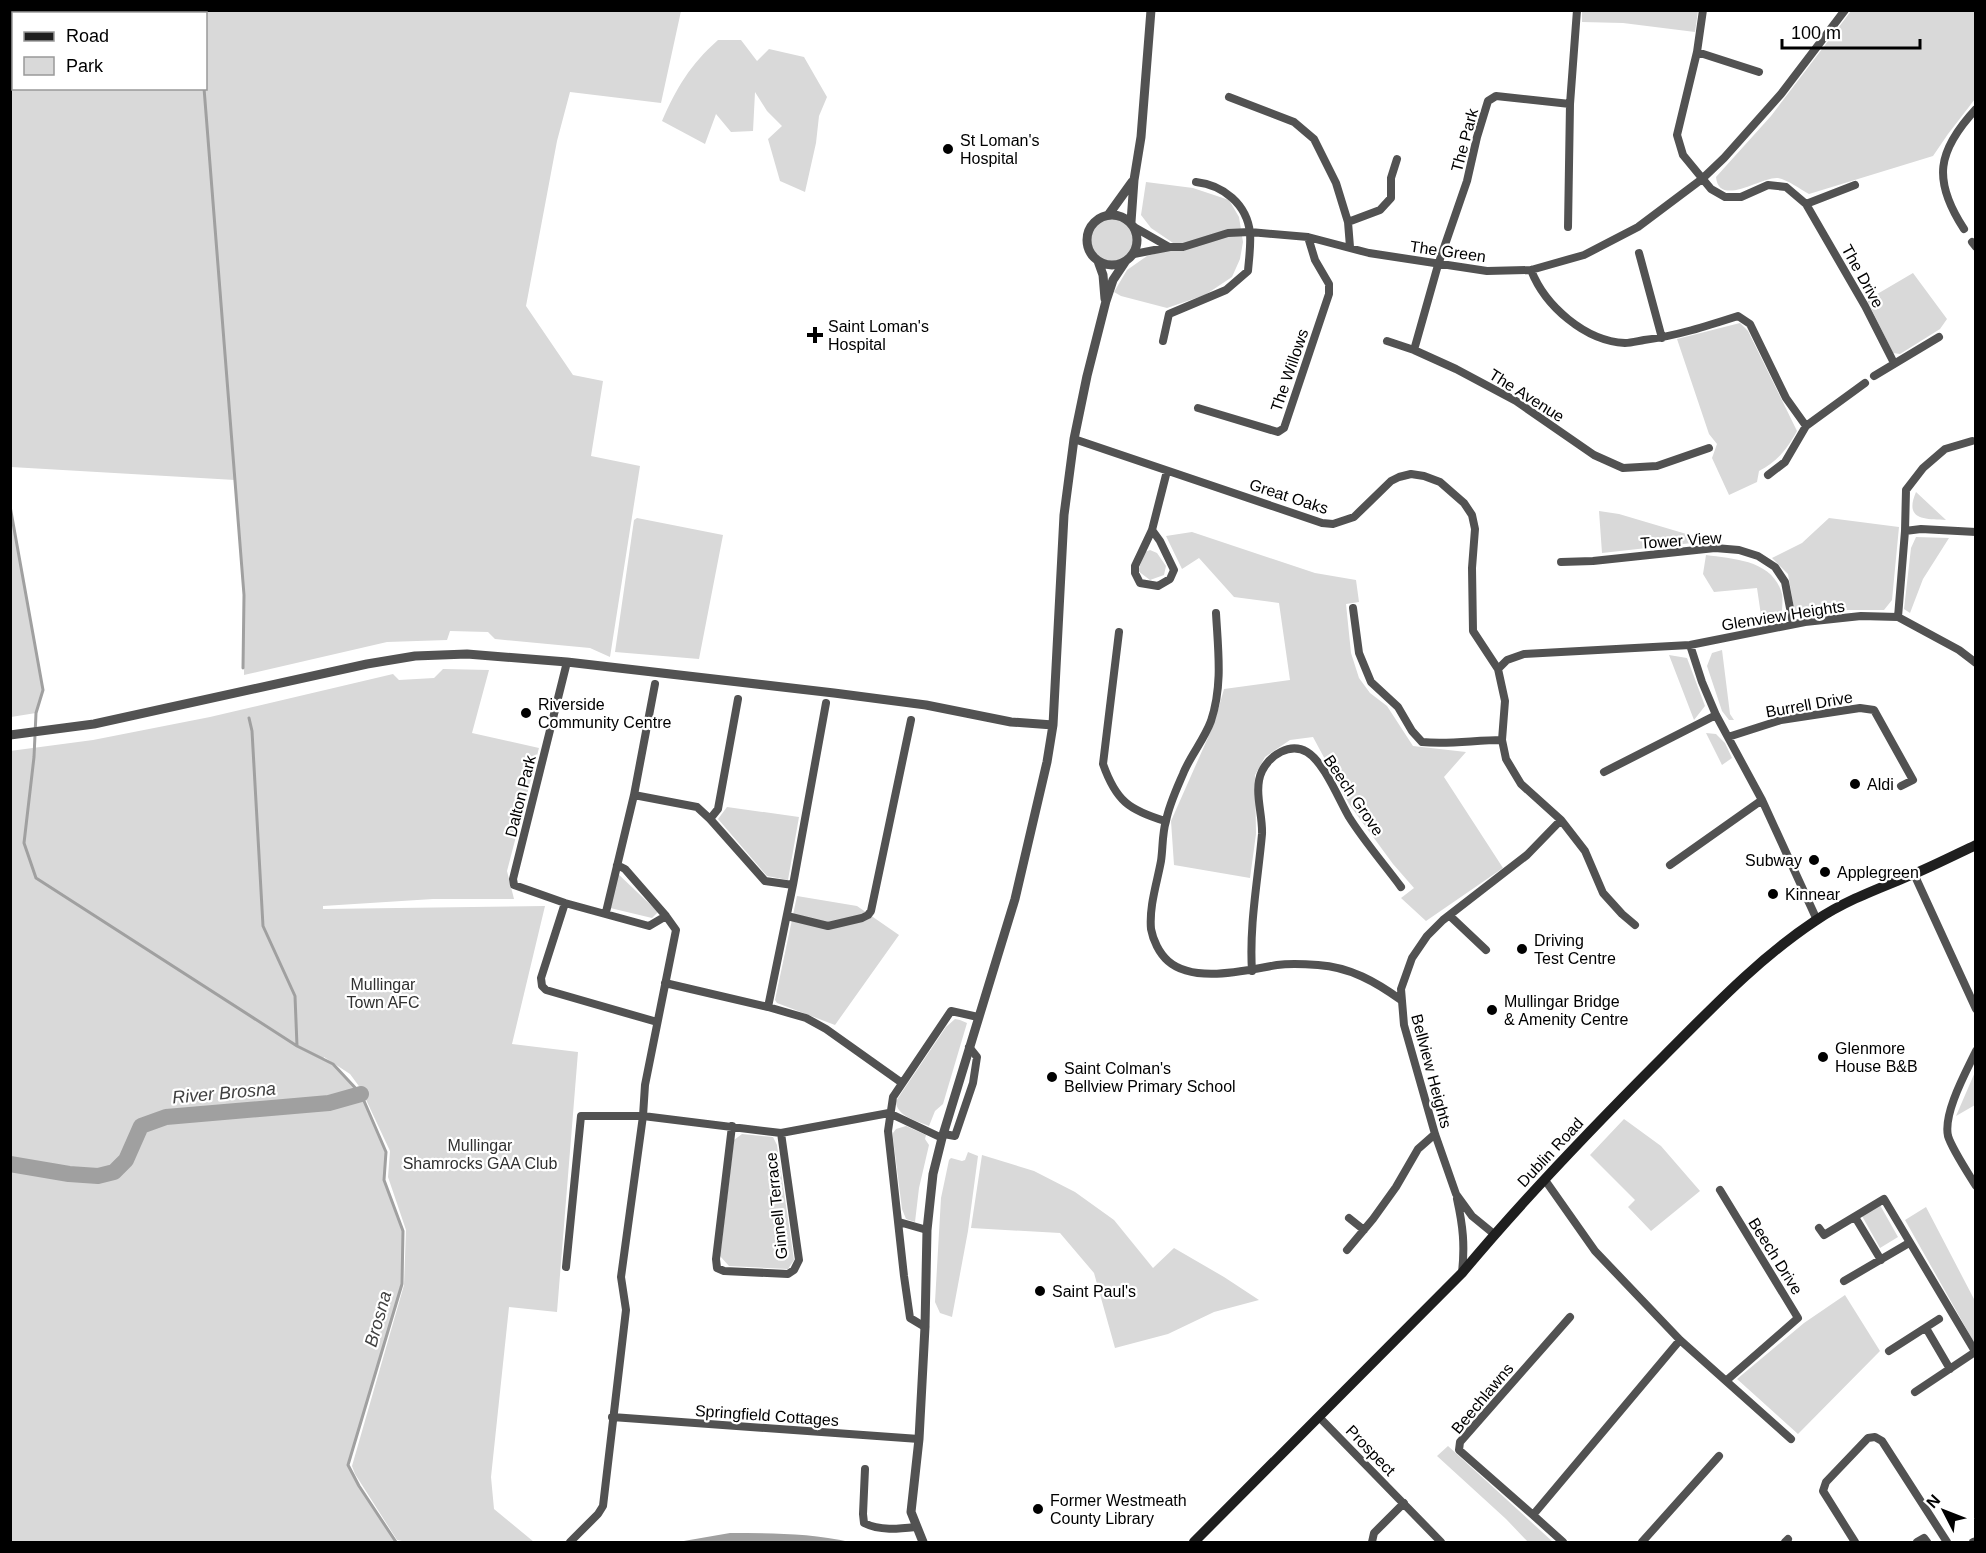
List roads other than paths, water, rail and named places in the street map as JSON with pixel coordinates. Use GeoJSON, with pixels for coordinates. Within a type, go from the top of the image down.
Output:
{"type":"FeatureCollection","features":[{"type":"Feature","properties":{"kind":"main road","name":"Dublin Road"},"geometry":{"type":"LineString","coordinates":[[1194,1542],[1462,1273],[1494,1234],[1607,1113],[1768,955],[1816,920],[1870,891],[1914,874],[1976,845]]}},
{"type":"Feature","properties":{"kind":"street"},"geometry":{"type":"LineString","coordinates":[[923,1542],[911,1512],[919,1439],[927,1230],[933,1174],[1015,899],[1047,762],[1053,725],[1064,515],[1074,439],[1106,301],[1113,280],[1125,262],[1134,254],[1138,240],[1132,224],[1134,180],[1141,137],[1151,10]]}},
{"type":"Feature","properties":{"kind":"street"},"geometry":{"type":"LineString","coordinates":[[1568,226],[1570,104],[1577,10]]}},
{"type":"Feature","properties":{"kind":"street"},"geometry":{"type":"LineString","coordinates":[[1702,179],[1683,155],[1677,135],[1697,52],[1703,10]]}},
{"type":"Feature","properties":{"kind":"street","name":"The Green"},"geometry":{"type":"LineString","coordinates":[[1134,254],[1170,247],[1183,247],[1228,232],[1250,232],[1308,237],[1369,254],[1487,271],[1531,270],[1584,255],[1638,227],[1702,179],[1724,158],[1781,94],[1845,10]]}},
{"type":"Feature","properties":{"kind":"street"},"geometry":{"type":"LineString","coordinates":[[1697,52],[1759,72]]}},
{"type":"Feature","properties":{"kind":"street","name":"The Park"},"geometry":{"type":"LineString","coordinates":[[1438,265],[1467,181],[1488,101],[1496,96],[1570,104]]}},
{"type":"Feature","properties":{"kind":"street"},"geometry":{"type":"LineString","coordinates":[[1229,98],[1294,122],[1314,139],[1336,183],[1348,222],[1350,247]]}},
{"type":"Feature","properties":{"kind":"street"},"geometry":{"type":"LineString","coordinates":[[1964,229],[1946,192],[1941,171],[1948,144],[1976,109]]}},
{"type":"Feature","properties":{"kind":"street"},"geometry":{"type":"LineString","coordinates":[[1348,222],[1380,210],[1391,198],[1391,178],[1397,159]]}},
{"type":"Feature","properties":{"kind":"street","name":"The Drive"},"geometry":{"type":"LineString","coordinates":[[1702,179],[1711,189],[1725,197],[1741,197],[1768,185],[1786,187],[1806,204],[1865,306],[1894,363]]}},
{"type":"Feature","properties":{"kind":"street"},"geometry":{"type":"LineString","coordinates":[[1109,214],[1134,180]]}},
{"type":"Feature","properties":{"kind":"street"},"geometry":{"type":"LineString","coordinates":[[1163,341],[1169,314],[1226,290],[1248,271],[1250,232],[1244,215],[1228,192],[1207,183],[1196,182]]}},
{"type":"Feature","properties":{"kind":"street"},"geometry":{"type":"LineString","coordinates":[[1806,204],[1855,185]]}},
{"type":"Feature","properties":{"kind":"street"},"geometry":{"type":"LineString","coordinates":[[1106,301],[1103,275],[1098,261],[1088,247],[1087,235],[1097,219],[1109,214],[1120,215],[1170,247]]}},
{"type":"Feature","properties":{"kind":"street","name":"The Willows"},"geometry":{"type":"LineString","coordinates":[[1198,408],[1278,432],[1284,428],[1329,294],[1329,284],[1315,260],[1308,237]]}},
{"type":"Feature","properties":{"kind":"street"},"geometry":{"type":"LineString","coordinates":[[1639,253],[1662,338]]}},
{"type":"Feature","properties":{"kind":"street"},"geometry":{"type":"LineString","coordinates":[[1098,261],[1114,265],[1125,262]]}},
{"type":"Feature","properties":{"kind":"street"},"geometry":{"type":"LineString","coordinates":[[1414,350],[1438,265]]}},
{"type":"Feature","properties":{"kind":"street"},"geometry":{"type":"LineString","coordinates":[[1531,270],[1537,286],[1554,308],[1570,321],[1608,339],[1626,343],[1662,338],[1738,316],[1750,324],[1786,398],[1806,426]]}},
{"type":"Feature","properties":{"kind":"street"},"geometry":{"type":"LineString","coordinates":[[1874,376],[1939,337]]}},
{"type":"Feature","properties":{"kind":"street","name":"The Avenue"},"geometry":{"type":"LineString","coordinates":[[1388,341],[1456,369],[1516,401],[1594,455],[1623,468],[1657,466],[1709,448]]}},
{"type":"Feature","properties":{"kind":"street"},"geometry":{"type":"LineString","coordinates":[[1768,476],[1785,462],[1806,426],[1865,382]]}},
{"type":"Feature","properties":{"kind":"street","name":"Great Oaks"},"geometry":{"type":"LineString","coordinates":[[1074,439],[1322,523],[1333,524],[1354,517],[1390,481],[1399,477],[1411,474],[1440,482],[1464,503],[1472,515],[1475,529],[1473,631],[1498,669]]}},
{"type":"Feature","properties":{"kind":"street"},"geometry":{"type":"LineString","coordinates":[[1898,618],[1906,490],[1923,468],[1945,449],[1971,441]]}},
{"type":"Feature","properties":{"kind":"street"},"geometry":{"type":"LineString","coordinates":[[1152,530],[1164,548],[1174,570],[1170,579],[1158,586],[1140,582],[1135,573],[1135,566],[1152,530],[1167,471]]}},
{"type":"Feature","properties":{"kind":"street"},"geometry":{"type":"LineString","coordinates":[[1905,531],[1921,529],[1976,532]]}},
{"type":"Feature","properties":{"kind":"street","name":"Tower View"},"geometry":{"type":"LineString","coordinates":[[1561,562],[1593,561],[1715,548],[1739,550],[1758,556],[1775,567],[1785,582],[1793,624]]}},
{"type":"Feature","properties":{"kind":"street"},"geometry":{"type":"LineString","coordinates":[[1353,608],[1359,652],[1371,682],[1398,707],[1412,731],[1422,742],[1443,744],[1502,740]]}},
{"type":"Feature","properties":{"kind":"street"},"geometry":{"type":"LineString","coordinates":[[1215,613],[1220,675],[1210,722],[1184,772],[1166,821],[1154,894],[1151,930],[1156,945],[1168,962],[1181,970],[1195,974],[1252,971],[1279,965],[1320,965],[1354,973],[1376,982],[1401,1000]]}},
{"type":"Feature","properties":{"kind":"street","name":"Glenview Heights"},"geometry":{"type":"LineString","coordinates":[[1498,669],[1507,660],[1524,654],[1690,645],[1793,624],[1861,616],[1898,618],[1959,650],[1976,663]]}},
{"type":"Feature","properties":{"kind":"street"},"geometry":{"type":"LineString","coordinates":[[1119,632],[1103,764],[1109,781],[1122,800],[1142,814],[1166,821]]}},
{"type":"Feature","properties":{"kind":"street"},"geometry":{"type":"LineString","coordinates":[[1690,645],[1716,715],[1762,800],[1816,920]]}},
{"type":"Feature","properties":{"kind":"street"},"geometry":{"type":"LineString","coordinates":[[10,735],[83,727],[367,664],[414,656],[466,654],[567,662],[926,705],[1011,722],[1053,725]]}},
{"type":"Feature","properties":{"kind":"street","name":"Dalton Park"},"geometry":{"type":"LineString","coordinates":[[567,662],[513,879],[514,885],[565,903],[606,912],[649,926],[666,916]]}},
{"type":"Feature","properties":{"kind":"street"},"geometry":{"type":"LineString","coordinates":[[1498,669],[1505,701],[1502,740],[1506,759],[1521,784],[1561,820],[1585,851],[1603,893],[1635,925]]}},
{"type":"Feature","properties":{"kind":"street"},"geometry":{"type":"LineString","coordinates":[[606,912],[634,795],[655,684]]}},
{"type":"Feature","properties":{"kind":"street"},"geometry":{"type":"LineString","coordinates":[[710,819],[718,809],[738,699]]}},
{"type":"Feature","properties":{"kind":"street"},"geometry":{"type":"LineString","coordinates":[[768,1007],[826,703]]}},
{"type":"Feature","properties":{"kind":"street","name":"Burrell Drive"},"geometry":{"type":"LineString","coordinates":[[1728,736],[1781,720],[1860,708],[1874,710],[1913,780],[1901,786]]}},
{"type":"Feature","properties":{"kind":"street"},"geometry":{"type":"LineString","coordinates":[[1604,772],[1716,715]]}},
{"type":"Feature","properties":{"kind":"street"},"geometry":{"type":"LineString","coordinates":[[787,916],[828,926],[862,918],[871,911],[911,720]]}},
{"type":"Feature","properties":{"kind":"street","name":"Beech Grove"},"geometry":{"type":"LineString","coordinates":[[1252,971],[1252,937],[1262,834],[1258,791],[1261,773],[1268,760],[1279,753],[1293,748],[1308,752],[1330,782],[1350,818],[1401,886]]}},
{"type":"Feature","properties":{"kind":"street"},"geometry":{"type":"LineString","coordinates":[[634,795],[697,807],[765,881],[793,885]]}},
{"type":"Feature","properties":{"kind":"street"},"geometry":{"type":"LineString","coordinates":[[1670,865],[1762,800]]}},
{"type":"Feature","properties":{"kind":"street","name":"Bellview Heights"},"geometry":{"type":"LineString","coordinates":[[1494,1234],[1472,1216],[1456,1194],[1435,1134],[1404,1025],[1401,1000],[1405,974],[1412,958],[1427,936],[1443,920],[1527,855],[1561,820]]}},
{"type":"Feature","properties":{"kind":"street"},"geometry":{"type":"LineString","coordinates":[[570,1542],[603,1506],[626,1310],[621,1277],[643,1116],[645,1085],[676,930],[625,869],[617,865]]}},
{"type":"Feature","properties":{"kind":"street"},"geometry":{"type":"LineString","coordinates":[[1914,874],[1976,1009]]}},
{"type":"Feature","properties":{"kind":"street"},"geometry":{"type":"LineString","coordinates":[[565,903],[541,978],[542,986],[546,990],[657,1022]]}},
{"type":"Feature","properties":{"kind":"street"},"geometry":{"type":"LineString","coordinates":[[1450,916],[1486,950]]}},
{"type":"Feature","properties":{"kind":"street"},"geometry":{"type":"LineString","coordinates":[[665,983],[806,1018],[826,1029],[902,1083]]}},
{"type":"Feature","properties":{"kind":"street"},"geometry":{"type":"LineString","coordinates":[[925,1327],[910,1318],[888,1131],[889,1113],[893,1097],[951,1011],[978,1017]]}},
{"type":"Feature","properties":{"kind":"street"},"geometry":{"type":"LineString","coordinates":[[1976,1051],[1950,1112],[1948,1126],[1948,1137],[1976,1186]]}},
{"type":"Feature","properties":{"kind":"street"},"geometry":{"type":"LineString","coordinates":[[889,1113],[943,1136]]}},
{"type":"Feature","properties":{"kind":"street","name":"Ginnell Terrace"},"geometry":{"type":"LineString","coordinates":[[566,1267],[581,1116],[643,1116],[781,1133],[889,1113]]}},
{"type":"Feature","properties":{"kind":"street","name":"Ginnell Terrace"},"geometry":{"type":"LineString","coordinates":[[732,1126],[716,1259],[717,1268],[724,1271],[788,1274],[794,1270],[798,1260],[781,1133]]}},
{"type":"Feature","properties":{"kind":"street"},"geometry":{"type":"LineString","coordinates":[[1347,1250],[1396,1187],[1418,1149],[1435,1134]]}},
{"type":"Feature","properties":{"kind":"street"},"geometry":{"type":"LineString","coordinates":[[1545,1180],[1595,1251],[1680,1340],[1791,1438]]}},
{"type":"Feature","properties":{"kind":"street","name":"Beech Drive"},"geometry":{"type":"LineString","coordinates":[[1720,1190],[1798,1318],[1727,1380]]}},
{"type":"Feature","properties":{"kind":"street"},"geometry":{"type":"LineString","coordinates":[[1456,1194],[1464,1229],[1465,1247],[1462,1273]]}},
{"type":"Feature","properties":{"kind":"street"},"geometry":{"type":"LineString","coordinates":[[1819,1227],[1824,1235],[1884,1199],[1975,1352],[1914,1392]]}},
{"type":"Feature","properties":{"kind":"street"},"geometry":{"type":"LineString","coordinates":[[1855,1217],[1881,1260]]}},
{"type":"Feature","properties":{"kind":"street"},"geometry":{"type":"LineString","coordinates":[[1349,1218],[1364,1230]]}},
{"type":"Feature","properties":{"kind":"street"},"geometry":{"type":"LineString","coordinates":[[899,1222],[927,1230]]}},
{"type":"Feature","properties":{"kind":"street"},"geometry":{"type":"LineString","coordinates":[[1844,1281],[1909,1243]]}},
{"type":"Feature","properties":{"kind":"street","name":"Beechlawns"},"geometry":{"type":"LineString","coordinates":[[1563,1542],[1459,1450],[1460,1442],[1570,1317]]}},
{"type":"Feature","properties":{"kind":"street"},"geometry":{"type":"LineString","coordinates":[[1889,1351],[1939,1319]]}},
{"type":"Feature","properties":{"kind":"street"},"geometry":{"type":"LineString","coordinates":[[1926,1328],[1950,1369]]}},
{"type":"Feature","properties":{"kind":"street"},"geometry":{"type":"LineString","coordinates":[[1533,1515],[1680,1340]]}},
{"type":"Feature","properties":{"kind":"street","name":"Springfield Cottages"},"geometry":{"type":"LineString","coordinates":[[612,1417],[919,1439]]}},
{"type":"Feature","properties":{"kind":"street","name":"Prospect"},"geometry":{"type":"LineString","coordinates":[[1319,1417],[1441,1542]]}},
{"type":"Feature","properties":{"kind":"street"},"geometry":{"type":"LineString","coordinates":[[1855,1542],[1823,1491],[1826,1482],[1868,1438],[1875,1437],[1882,1441],[1947,1542]]}},
{"type":"Feature","properties":{"kind":"street"},"geometry":{"type":"LineString","coordinates":[[1642,1542],[1719,1456]]}},
{"type":"Feature","properties":{"kind":"street"},"geometry":{"type":"LineString","coordinates":[[865,1469],[864,1523],[895,1530],[916,1527]]}},
{"type":"Feature","properties":{"kind":"street"},"geometry":{"type":"LineString","coordinates":[[1372,1542],[1374,1533],[1404,1503]]}},
{"type":"Feature","properties":{"kind":"street"},"geometry":{"type":"LineString","coordinates":[[1917,1542],[1924,1538],[1927,1542]]}},
{"type":"Feature","properties":{"kind":"waterway"},"geometry":{"type":"LineString","coordinates":[[204,90],[244,595],[243,668]]}},
{"type":"Feature","properties":{"kind":"waterway","name":"Brosna"},"geometry":{"type":"LineString","coordinates":[[10,506],[43,690],[36,713],[34,757],[24,843],[36,878],[297,1046],[333,1064],[361,1094],[386,1152],[384,1180],[403,1231],[402,1284],[348,1465],[396,1542]]}},
{"type":"Feature","properties":{"kind":"waterway"},"geometry":{"type":"LineString","coordinates":[[249,718],[252,731],[263,926],[295,996],[297,1046]]}},
{"type":"Feature","properties":{"kind":"waterway","name":"River Brosna"},"geometry":{"type":"LineString","coordinates":[[10,1164],[69,1174],[98,1176],[114,1172],[126,1160],[141,1126],[166,1117],[329,1103],[361,1094]]}},
{"type":"Feature","properties":{"kind":"place","name":"St Loman's Hospital"},"geometry":{"type":"Point","coordinates":[948,149]}},
{"type":"Feature","properties":{"kind":"place","name":"Saint Loman's Hospital"},"geometry":{"type":"Point","coordinates":[815,335]}},
{"type":"Feature","properties":{"kind":"place","name":"Riverside Community Centre"},"geometry":{"type":"Point","coordinates":[526,713]}},
{"type":"Feature","properties":{"kind":"place","name":"Aldi"},"geometry":{"type":"Point","coordinates":[1855,784]}},
{"type":"Feature","properties":{"kind":"place","name":"Subway"},"geometry":{"type":"Point","coordinates":[1814,860]}},
{"type":"Feature","properties":{"kind":"place","name":"Applegreen"},"geometry":{"type":"Point","coordinates":[1825,872]}},
{"type":"Feature","properties":{"kind":"place","name":"Kinnear"},"geometry":{"type":"Point","coordinates":[1773,894]}},
{"type":"Feature","properties":{"kind":"place","name":"Driving Test Centre"},"geometry":{"type":"Point","coordinates":[1522,949]}},
{"type":"Feature","properties":{"kind":"place","name":"Mullingar Bridge & Amenity Centre"},"geometry":{"type":"Point","coordinates":[1492,1010]}},
{"type":"Feature","properties":{"kind":"place","name":"Glenmore House B&B"},"geometry":{"type":"Point","coordinates":[1823,1057]}},
{"type":"Feature","properties":{"kind":"place","name":"Saint Colman's Bellview Primary School"},"geometry":{"type":"Point","coordinates":[1052,1077]}},
{"type":"Feature","properties":{"kind":"place","name":"Saint Paul's"},"geometry":{"type":"Point","coordinates":[1040,1291]}},
{"type":"Feature","properties":{"kind":"place","name":"Former Westmeath County Library"},"geometry":{"type":"Point","coordinates":[1038,1509]}},
{"type":"Feature","properties":{"kind":"park label","name":"Mullingar Town AFC"},"geometry":{"type":"Point","coordinates":[383,993]}},
{"type":"Feature","properties":{"kind":"park label","name":"Mullingar Shamrocks GAA Club"},"geometry":{"type":"Point","coordinates":[480,1154]}}]}
